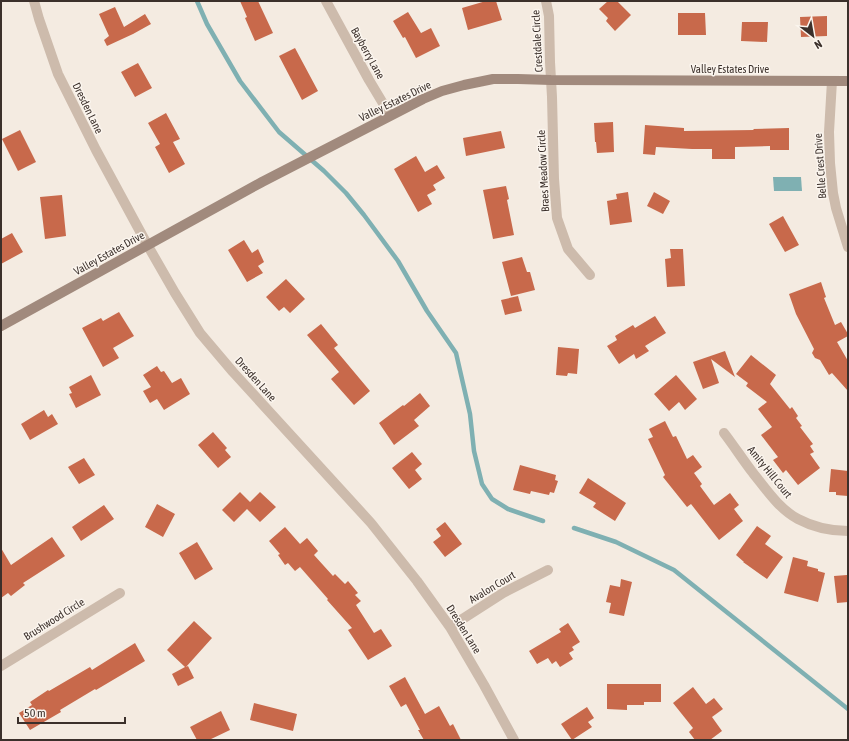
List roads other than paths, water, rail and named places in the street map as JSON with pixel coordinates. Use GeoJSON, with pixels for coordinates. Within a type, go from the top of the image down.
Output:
{"type":"FeatureCollection","features":[{"type":"Feature","properties":{"kind":"street","name":"Dresden Lane"},"geometry":{"type":"LineString","coordinates":[[34,1],[58,74],[96,150],[148,246],[200,333],[377,531],[417,581],[450,627],[514,740]]}},
{"type":"Feature","properties":{"kind":"street","name":"Bayberry Lane"},"geometry":{"type":"LineString","coordinates":[[326,1],[390,115]]}},
{"type":"Feature","properties":{"kind":"street","name":"Crestdale Circle"},"geometry":{"type":"LineString","coordinates":[[546,1],[549,16],[551,80]]}},
{"type":"Feature","properties":{"kind":"street","name":"Valley Estates Drive"},"geometry":{"type":"LineString","coordinates":[[1,326],[262,182],[390,115],[423,99],[464,85],[493,79],[848,81]]}},
{"type":"Feature","properties":{"kind":"street","name":"Braes Meadow Circle"},"geometry":{"type":"LineString","coordinates":[[551,80],[554,179],[557,218],[568,250],[590,275]]}},
{"type":"Feature","properties":{"kind":"street","name":"Belle Crest Drive"},"geometry":{"type":"LineString","coordinates":[[832,81],[830,163],[833,193],[838,218],[848,247]]}},
{"type":"Feature","properties":{"kind":"street","name":"Amity Hill Court"},"geometry":{"type":"LineString","coordinates":[[724,433],[770,495],[797,519],[819,528],[848,531]]}},
{"type":"Feature","properties":{"kind":"street","name":"Avalon Court"},"geometry":{"type":"LineString","coordinates":[[450,627],[504,593],[548,570]]}},
{"type":"Feature","properties":{"kind":"street","name":"Brushwood Circle"},"geometry":{"type":"LineString","coordinates":[[1,666],[120,593]]}},
{"type":"Feature","properties":{"kind":"water"},"geometry":{"type":"Polygon","coordinates":[[[773,177],[801,177],[802,191],[774,191],[773,177]]]}},
{"type":"Feature","properties":{"kind":"waterway"},"geometry":{"type":"LineString","coordinates":[[197,1],[207,24],[240,81],[279,132],[324,171],[346,193],[364,215],[398,261],[427,311],[456,353],[470,414],[474,451],[482,484],[492,499],[508,509],[543,521]]}},
{"type":"Feature","properties":{"kind":"waterway"},"geometry":{"type":"LineString","coordinates":[[574,528],[616,542],[674,570],[848,709]]}}]}
